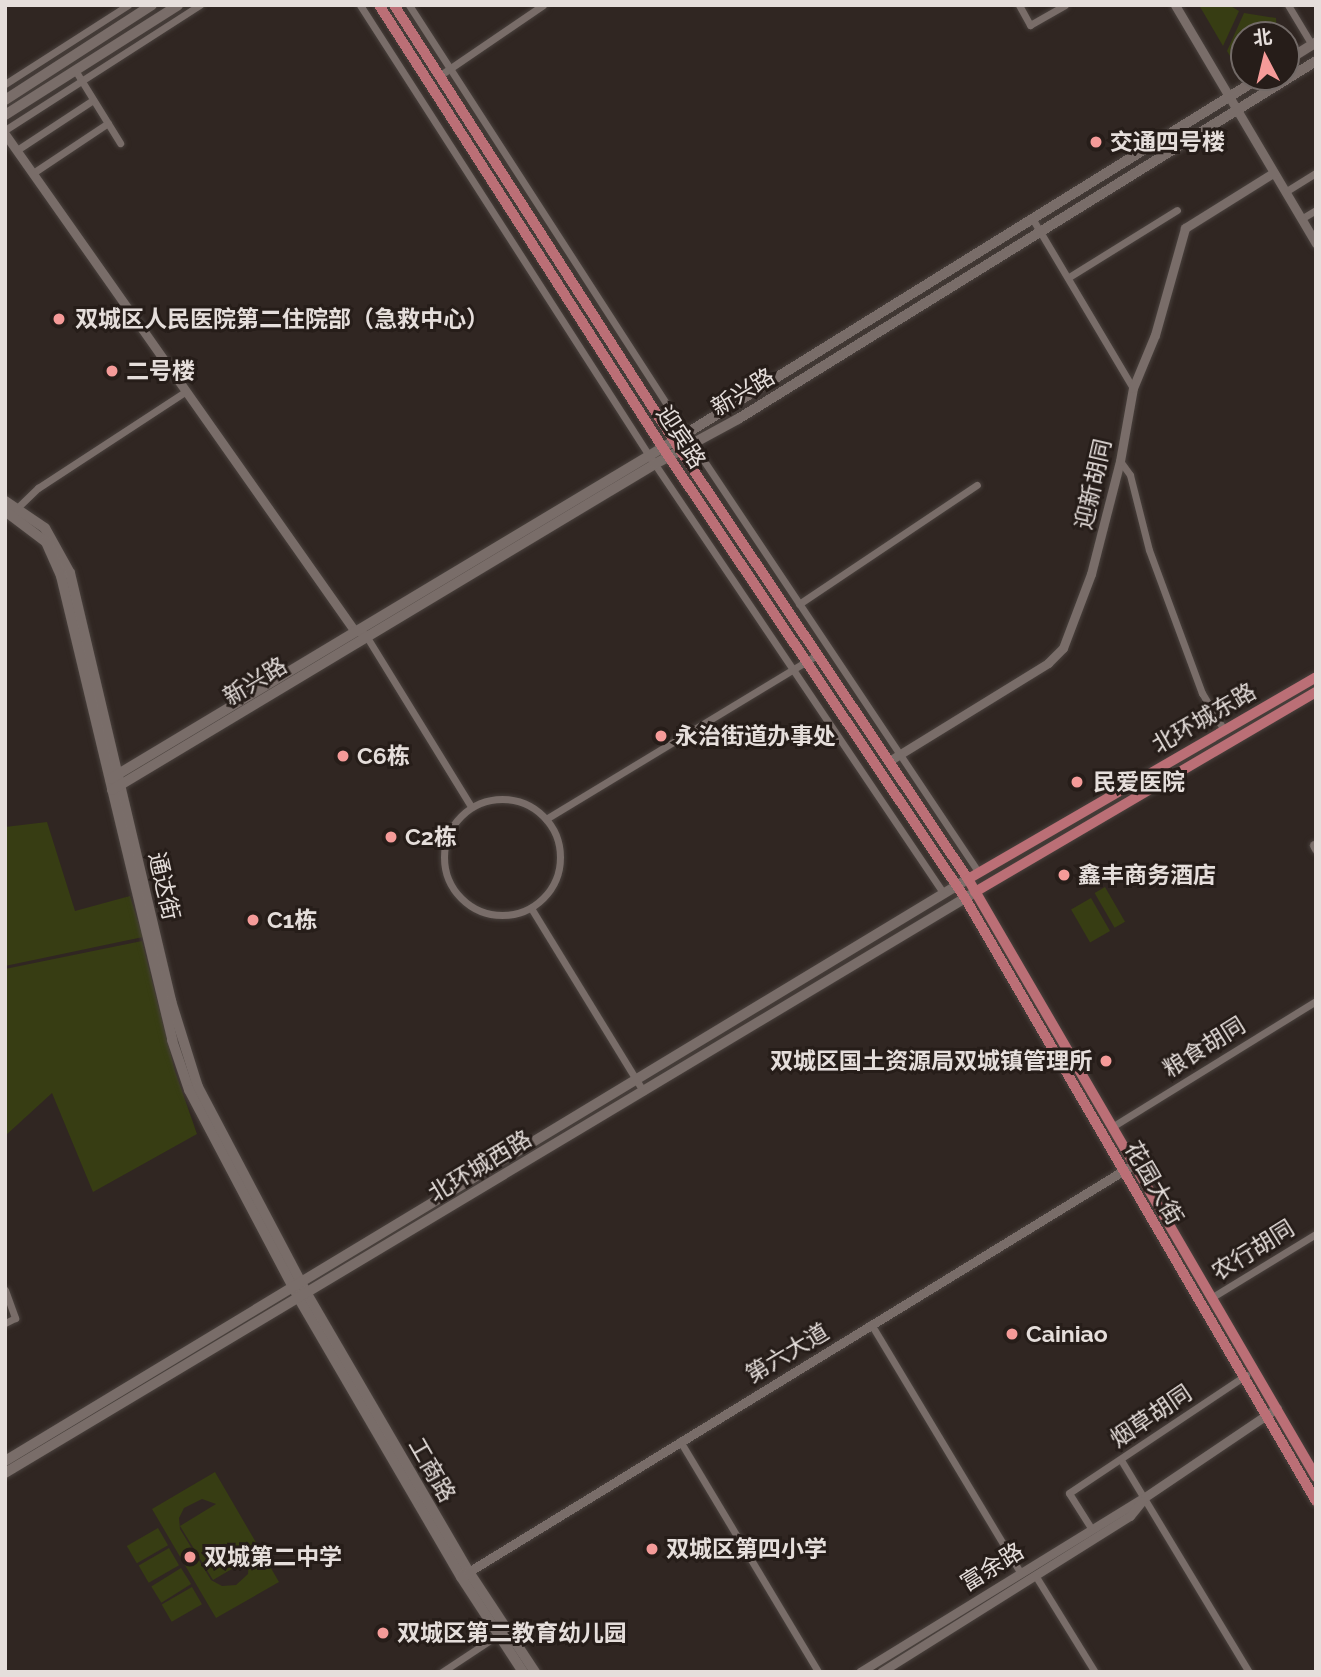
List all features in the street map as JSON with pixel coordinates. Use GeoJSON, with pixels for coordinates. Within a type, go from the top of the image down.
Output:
{"type":"FeatureCollection","features":[{"type":"Feature","properties":{"kind":"main road"},"geometry":{"type":"LineString","coordinates":[[5,100],[152,5]]}},
{"type":"Feature","properties":{"kind":"main road"},"geometry":{"type":"LineString","coordinates":[[5,115],[178,5]]}},
{"type":"Feature","properties":{"kind":"main road","name":"迎宾路"},"geometry":{"type":"LineString","coordinates":[[379,5],[660,445],[957,886]]}},
{"type":"Feature","properties":{"kind":"main road","name":"迎宾路"},"geometry":{"type":"LineString","coordinates":[[394,5],[672,438],[968,879]]}},
{"type":"Feature","properties":{"kind":"main road","name":"新兴路"},"geometry":{"type":"LineString","coordinates":[[114,776],[655,464],[693,445],[1316,61]]}},
{"type":"Feature","properties":{"kind":"main road","name":"新兴路"},"geometry":{"type":"LineString","coordinates":[[117,787],[660,445],[686,433],[1239,91]]}},
{"type":"Feature","properties":{"kind":"main road","name":"通达街"},"geometry":{"type":"LineString","coordinates":[[5,501],[11,511],[37,533],[55,557],[117,787],[180,1069],[300,1290]]}},
{"type":"Feature","properties":{"kind":"main road","name":"北环城东路"},"geometry":{"type":"LineString","coordinates":[[968,879],[1316,677]]}},
{"type":"Feature","properties":{"kind":"main road","name":"北环城东路"},"geometry":{"type":"LineString","coordinates":[[975,892],[1316,692]]}},
{"type":"Feature","properties":{"kind":"main road","name":"北环城西路"},"geometry":{"type":"LineString","coordinates":[[5,1473],[968,879]]}},
{"type":"Feature","properties":{"kind":"main road","name":"花园大街"},"geometry":{"type":"LineString","coordinates":[[968,879],[1316,1477]]}},
{"type":"Feature","properties":{"kind":"main road","name":"花园大街"},"geometry":{"type":"LineString","coordinates":[[957,886],[1316,1501]]}},
{"type":"Feature","properties":{"kind":"main road","name":"北环城西路"},"geometry":{"type":"LineString","coordinates":[[5,1461],[643,1091],[975,892]]}},
{"type":"Feature","properties":{"kind":"main road","name":"工商路"},"geometry":{"type":"LineString","coordinates":[[300,1290],[523,1672]]}},
{"type":"Feature","properties":{"kind":"main road","name":"工商路"},"geometry":{"type":"LineString","coordinates":[[501,1633],[535,1672]]}},
{"type":"Feature","properties":{"kind":"street"},"geometry":{"type":"LineString","coordinates":[[5,84],[128,5]]}},
{"type":"Feature","properties":{"kind":"street"},"geometry":{"type":"LineString","coordinates":[[200,5],[5,132],[186,391],[361,633],[471,806]]}},
{"type":"Feature","properties":{"kind":"street"},"geometry":{"type":"LineString","coordinates":[[360,5],[648,454],[796,668],[944,894]]}},
{"type":"Feature","properties":{"kind":"street"},"geometry":{"type":"LineString","coordinates":[[409,5],[693,445],[979,873]]}},
{"type":"Feature","properties":{"kind":"street"},"geometry":{"type":"LineString","coordinates":[[439,76],[543,5]]}},
{"type":"Feature","properties":{"kind":"street"},"geometry":{"type":"LineString","coordinates":[[1019,5],[1030,25],[1065,5]]}},
{"type":"Feature","properties":{"kind":"street"},"geometry":{"type":"LineString","coordinates":[[1175,5],[1316,243]]}},
{"type":"Feature","properties":{"kind":"street"},"geometry":{"type":"LineString","coordinates":[[1288,5],[1314,44]]}},
{"type":"Feature","properties":{"kind":"street"},"geometry":{"type":"LineString","coordinates":[[75,71],[120,143]]}},
{"type":"Feature","properties":{"kind":"street"},"geometry":{"type":"LineString","coordinates":[[17,150],[93,100]]}},
{"type":"Feature","properties":{"kind":"street"},"geometry":{"type":"LineString","coordinates":[[33,173],[108,123]]}},
{"type":"Feature","properties":{"kind":"street","name":"迎新胡同"},"geometry":{"type":"LineString","coordinates":[[889,761],[1048,663],[1063,648],[1091,574],[1120,461],[1133,388],[1155,335],[1185,228],[1273,173]]}},
{"type":"Feature","properties":{"kind":"street"},"geometry":{"type":"LineString","coordinates":[[1285,192],[1316,173]]}},
{"type":"Feature","properties":{"kind":"street"},"geometry":{"type":"LineString","coordinates":[[1069,277],[1177,210]]}},
{"type":"Feature","properties":{"kind":"street"},"geometry":{"type":"LineString","coordinates":[[1301,219],[1316,210]]}},
{"type":"Feature","properties":{"kind":"street"},"geometry":{"type":"LineString","coordinates":[[1032,218],[1042,230],[1133,388]]}},
{"type":"Feature","properties":{"kind":"street"},"geometry":{"type":"LineString","coordinates":[[11,511],[38,488],[186,391]]}},
{"type":"Feature","properties":{"kind":"street"},"geometry":{"type":"LineString","coordinates":[[1120,461],[1130,475],[1149,550],[1202,693],[1224,730]]}},
{"type":"Feature","properties":{"kind":"street"},"geometry":{"type":"LineString","coordinates":[[791,616],[801,606],[977,485]]}},
{"type":"Feature","properties":{"kind":"street"},"geometry":{"type":"LineString","coordinates":[[546,819],[817,655]]}},
{"type":"Feature","properties":{"kind":"street"},"geometry":{"type":"LineString","coordinates":[[507,798],[525,803],[546,819],[559,844],[560,863],[550,888],[531,908],[512,915],[491,914],[472,908],[457,894],[443,857],[446,837],[471,806],[507,798]]}},
{"type":"Feature","properties":{"kind":"street"},"geometry":{"type":"LineString","coordinates":[[531,908],[643,1091]]}},
{"type":"Feature","properties":{"kind":"street","name":"粮食胡同"},"geometry":{"type":"LineString","coordinates":[[1112,1127],[1316,1000]]}},
{"type":"Feature","properties":{"kind":"street","name":"第六大道"},"geometry":{"type":"LineString","coordinates":[[465,1574],[1134,1164]]}},
{"type":"Feature","properties":{"kind":"street","name":"农行胡同"},"geometry":{"type":"LineString","coordinates":[[1211,1298],[1316,1234]]}},
{"type":"Feature","properties":{"kind":"street"},"geometry":{"type":"LineString","coordinates":[[5,1290],[15,1318],[5,1324]]}},
{"type":"Feature","properties":{"kind":"street"},"geometry":{"type":"LineString","coordinates":[[871,1325],[1020,1572]]}},
{"type":"Feature","properties":{"kind":"street","name":"烟草胡同"},"geometry":{"type":"LineString","coordinates":[[1091,1528],[1069,1493],[1254,1369]]}},
{"type":"Feature","properties":{"kind":"street","name":"富余路"},"geometry":{"type":"LineString","coordinates":[[860,1672],[1145,1497],[1277,1408]]}},
{"type":"Feature","properties":{"kind":"street"},"geometry":{"type":"LineString","coordinates":[[680,1441],[818,1672]]}},
{"type":"Feature","properties":{"kind":"street"},"geometry":{"type":"LineString","coordinates":[[1121,1460],[1249,1672]]}},
{"type":"Feature","properties":{"kind":"street","name":"富余路"},"geometry":{"type":"LineString","coordinates":[[881,1672],[1130,1516],[1145,1497]]}},
{"type":"Feature","properties":{"kind":"street"},"geometry":{"type":"LineString","coordinates":[[1035,1575],[1094,1672]]}},
{"type":"Feature","properties":{"kind":"street"},"geometry":{"type":"LineString","coordinates":[[442,1672],[501,1633]]}},
{"type":"Feature","properties":{"kind":"green space"},"geometry":{"type":"Polygon","coordinates":[[[1199,5],[1229,5],[1239,11],[1234,21],[1230,21],[1230,31],[1223,46],[1199,5]]]}},
{"type":"Feature","properties":{"kind":"green space"},"geometry":{"type":"Polygon","coordinates":[[[1244,13],[1276,18],[1276,21],[1240,21],[1244,13]]]}},
{"type":"Feature","properties":{"kind":"green space"},"geometry":{"type":"Polygon","coordinates":[[[47,822],[75,911],[130,896],[143,937],[5,966],[5,827],[47,822]]]}},
{"type":"Feature","properties":{"kind":"green space"},"geometry":{"type":"Polygon","coordinates":[[[1105,887],[1125,922],[1115,928],[1095,893],[1105,887]]]}},
{"type":"Feature","properties":{"kind":"green space"},"geometry":{"type":"Polygon","coordinates":[[[1091,898],[1110,931],[1090,942],[1071,910],[1091,898]]]}},
{"type":"Feature","properties":{"kind":"green space"},"geometry":{"type":"Polygon","coordinates":[[[142,941],[175,1071],[197,1134],[93,1192],[52,1093],[5,1136],[5,969],[142,941]]]}},
{"type":"Feature","properties":{"kind":"green space"},"geometry":{"type":"Polygon","coordinates":[[[215,1472],[279,1582],[216,1618],[152,1509],[215,1472]],[[202,1499],[184,1508],[179,1518],[180,1529],[211,1580],[222,1586],[236,1585],[248,1574],[249,1559],[213,1580],[180,1526],[216,1504],[202,1499]]]}},
{"type":"Feature","properties":{"kind":"green space"},"geometry":{"type":"Polygon","coordinates":[[[158,1528],[168,1545],[137,1563],[127,1546],[158,1528]]]}},
{"type":"Feature","properties":{"kind":"green space"},"geometry":{"type":"Polygon","coordinates":[[[169,1548],[179,1565],[149,1583],[139,1566],[169,1548]]]}},
{"type":"Feature","properties":{"kind":"green space"},"geometry":{"type":"Polygon","coordinates":[[[181,1568],[191,1584],[161,1603],[151,1587],[181,1568]]]}},
{"type":"Feature","properties":{"kind":"green space"},"geometry":{"type":"Polygon","coordinates":[[[192,1587],[202,1604],[172,1622],[162,1604],[192,1587]]]}},
{"type":"Feature","properties":{"kind":"place","name":"交通四号楼"},"geometry":{"type":"Point","coordinates":[1096,142]}},
{"type":"Feature","properties":{"kind":"place","name":"双城区人民医院第二住院部（急救中心）"},"geometry":{"type":"Point","coordinates":[59,319]}},
{"type":"Feature","properties":{"kind":"place","name":"二号楼"},"geometry":{"type":"Point","coordinates":[112,371]}},
{"type":"Feature","properties":{"kind":"place","name":"永治街道办事处"},"geometry":{"type":"Point","coordinates":[661,736]}},
{"type":"Feature","properties":{"kind":"place","name":"C6栋"},"geometry":{"type":"Point","coordinates":[343,756]}},
{"type":"Feature","properties":{"kind":"place","name":"民爱医院"},"geometry":{"type":"Point","coordinates":[1077,782]}},
{"type":"Feature","properties":{"kind":"place","name":"C2栋"},"geometry":{"type":"Point","coordinates":[391,837]}},
{"type":"Feature","properties":{"kind":"place","name":"鑫丰商务酒店"},"geometry":{"type":"Point","coordinates":[1064,875]}},
{"type":"Feature","properties":{"kind":"place","name":"C1栋"},"geometry":{"type":"Point","coordinates":[253,920]}},
{"type":"Feature","properties":{"kind":"place","name":"双城区国土资源局双城镇管理所"},"geometry":{"type":"Point","coordinates":[1106,1061]}},
{"type":"Feature","properties":{"kind":"place","name":"Cainiao"},"geometry":{"type":"Point","coordinates":[1012,1334]}},
{"type":"Feature","properties":{"kind":"place","name":"双城区第四小学"},"geometry":{"type":"Point","coordinates":[652,1549]}},
{"type":"Feature","properties":{"kind":"place","name":"双城第二中学"},"geometry":{"type":"Point","coordinates":[190,1557]}},
{"type":"Feature","properties":{"kind":"place","name":"双城区第二教育幼儿园"},"geometry":{"type":"Point","coordinates":[383,1633]}}]}
